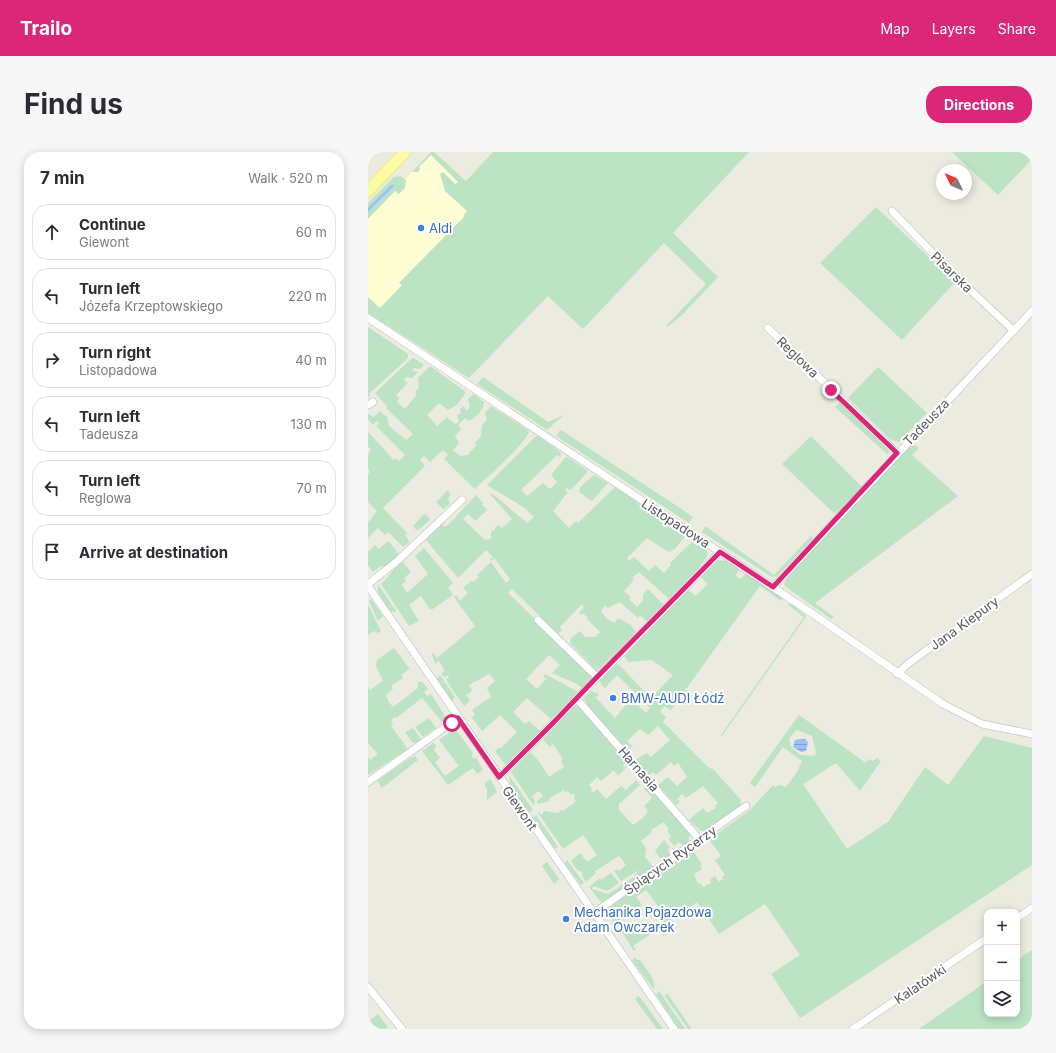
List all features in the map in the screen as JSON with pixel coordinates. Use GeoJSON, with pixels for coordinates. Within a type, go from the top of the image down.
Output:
{"type":"FeatureCollection","features":[{"type":"Feature","properties":{"kind":"main road"},"geometry":{"type":"LineString","coordinates":[[368,191],[405,152]]}},
{"type":"Feature","properties":{"kind":"street","name":"Pisarska"},"geometry":{"type":"LineString","coordinates":[[892,211],[947,268],[1014,330]]}},
{"type":"Feature","properties":{"kind":"street","name":"Tadeusza"},"geometry":{"type":"LineString","coordinates":[[773,587],[897,453],[1032,311]]}},
{"type":"Feature","properties":{"kind":"street","name":"Listopadowa"},"geometry":{"type":"LineString","coordinates":[[368,318],[773,587],[897,674],[943,704],[973,721],[1032,734]]}},
{"type":"Feature","properties":{"kind":"street","name":"Reglowa"},"geometry":{"type":"LineString","coordinates":[[768,328],[897,453]]}},
{"type":"Feature","properties":{"kind":"street"},"geometry":{"type":"LineString","coordinates":[[368,585],[395,563],[462,500]]}},
{"type":"Feature","properties":{"kind":"street"},"geometry":{"type":"LineString","coordinates":[[499,777],[720,552]]}},
{"type":"Feature","properties":{"kind":"street","name":"Jana Kiepury"},"geometry":{"type":"LineString","coordinates":[[897,674],[909,663],[1032,574]]}},
{"type":"Feature","properties":{"kind":"street","name":"Giewont"},"geometry":{"type":"LineString","coordinates":[[368,585],[458,718],[674,1029]]}},
{"type":"Feature","properties":{"kind":"street"},"geometry":{"type":"LineString","coordinates":[[538,620],[597,677]]}},
{"type":"Feature","properties":{"kind":"street","name":"Harnasia"},"geometry":{"type":"LineString","coordinates":[[577,699],[700,840]]}},
{"type":"Feature","properties":{"kind":"street"},"geometry":{"type":"LineString","coordinates":[[368,782],[458,718]]}},
{"type":"Feature","properties":{"kind":"street","name":"Śpiących Rycerzy"},"geometry":{"type":"LineString","coordinates":[[594,913],[700,840],[746,806]]}},
{"type":"Feature","properties":{"kind":"street"},"geometry":{"type":"LineString","coordinates":[[1020,916],[1032,908]]}},
{"type":"Feature","properties":{"kind":"street","name":"Kalatówki"},"geometry":{"type":"LineString","coordinates":[[853,1029],[984,940]]}},
{"type":"Feature","properties":{"kind":"street"},"geometry":{"type":"LineString","coordinates":[[368,988],[402,1029]]}},
{"type":"Feature","properties":{"kind":"shaded area"},"geometry":{"type":"Polygon","coordinates":[[[431,152],[485,203],[378,312],[368,305],[368,217],[431,152]]]}},
{"type":"Feature","properties":{"kind":"shaded area"},"geometry":{"type":"Polygon","coordinates":[[[431,152],[434,152],[466,181],[493,152],[749,152],[673,233],[718,277],[681,316],[667,327],[666,326],[706,284],[664,243],[583,329],[548,296],[469,378],[368,313],[368,297],[380,308],[402,285],[399,283],[464,217],[463,216],[467,211],[445,191],[440,174],[443,172],[455,184],[458,182],[431,155],[419,167],[420,169],[418,172],[412,172],[431,152]]]}},
{"type":"Feature","properties":{"kind":"shaded area"},"geometry":{"type":"Polygon","coordinates":[[[952,152],[1032,152],[1032,159],[998,195],[972,171],[972,164],[965,164],[952,152]]]}},
{"type":"Feature","properties":{"kind":"shaded area"},"geometry":{"type":"Polygon","coordinates":[[[401,176],[406,180],[405,188],[399,194],[395,191],[368,219],[368,203],[394,177],[401,176]]]}},
{"type":"Feature","properties":{"kind":"shaded area"},"geometry":{"type":"Polygon","coordinates":[[[876,207],[955,282],[902,340],[820,263],[876,207]]]}},
{"type":"Feature","properties":{"kind":"shaded area"},"geometry":{"type":"Polygon","coordinates":[[[368,327],[408,354],[408,358],[370,393],[368,399],[368,327]]]}},
{"type":"Feature","properties":{"kind":"shaded area"},"geometry":{"type":"Polygon","coordinates":[[[414,358],[424,365],[420,369],[414,368],[412,370],[418,372],[412,378],[406,377],[404,380],[408,383],[396,395],[399,398],[397,402],[405,409],[417,394],[415,392],[419,387],[418,378],[430,366],[466,392],[457,405],[448,410],[439,403],[427,415],[437,426],[447,417],[455,424],[459,422],[457,415],[461,413],[460,410],[463,406],[467,411],[470,406],[468,399],[474,394],[484,402],[481,411],[476,416],[469,421],[465,418],[458,425],[461,429],[455,436],[459,443],[453,450],[461,456],[468,455],[476,445],[475,443],[481,436],[482,425],[487,420],[485,413],[491,406],[529,431],[522,443],[514,452],[475,489],[444,459],[448,455],[443,450],[430,462],[424,456],[420,460],[425,466],[383,508],[407,533],[405,535],[410,542],[403,547],[388,532],[385,535],[378,528],[368,538],[368,523],[377,511],[368,502],[368,474],[370,472],[368,468],[368,454],[371,450],[368,446],[368,432],[394,460],[396,458],[399,461],[405,455],[376,426],[379,424],[377,421],[373,425],[368,419],[368,414],[374,417],[380,411],[387,417],[389,426],[406,440],[413,434],[386,408],[387,406],[375,393],[411,359],[414,358]]]}},
{"type":"Feature","properties":{"kind":"shaded area"},"geometry":{"type":"Polygon","coordinates":[[[878,367],[927,413],[899,442],[890,439],[848,398],[878,367]]]}},
{"type":"Feature","properties":{"kind":"shaded area"},"geometry":{"type":"Polygon","coordinates":[[[483,377],[548,422],[564,415],[547,430],[477,384],[483,377]]]}},
{"type":"Feature","properties":{"kind":"shaded area"},"geometry":{"type":"Polygon","coordinates":[[[841,401],[887,447],[889,452],[888,455],[835,407],[841,401]]]}},
{"type":"Feature","properties":{"kind":"shaded area"},"geometry":{"type":"Polygon","coordinates":[[[561,430],[693,517],[689,523],[556,436],[561,430]]]}},
{"type":"Feature","properties":{"kind":"shaded area"},"geometry":{"type":"Polygon","coordinates":[[[538,436],[560,452],[561,456],[560,457],[557,455],[521,490],[527,496],[543,483],[550,489],[557,482],[551,475],[565,458],[568,457],[588,471],[571,490],[566,488],[565,491],[568,492],[553,511],[569,528],[576,521],[578,523],[615,487],[686,535],[675,549],[669,552],[647,538],[627,558],[629,561],[634,557],[649,571],[655,565],[664,573],[671,565],[670,563],[694,540],[706,548],[708,555],[697,570],[669,599],[639,572],[632,578],[634,580],[624,591],[631,597],[629,599],[637,607],[643,601],[643,594],[648,589],[664,605],[647,622],[640,615],[638,618],[620,602],[608,608],[605,606],[601,611],[607,619],[614,623],[618,618],[631,625],[636,632],[597,671],[570,643],[571,638],[580,631],[585,637],[595,637],[600,632],[583,613],[581,615],[579,613],[584,607],[582,604],[560,627],[562,630],[558,634],[512,589],[508,593],[590,672],[591,678],[582,688],[577,684],[552,673],[560,665],[549,655],[526,679],[537,689],[546,679],[543,676],[545,674],[578,692],[552,720],[527,698],[513,712],[525,724],[529,721],[540,731],[506,765],[495,751],[498,748],[501,748],[517,732],[500,715],[482,731],[472,718],[475,714],[472,710],[491,697],[487,688],[495,681],[489,674],[469,685],[472,691],[466,695],[470,701],[464,706],[446,680],[449,677],[448,675],[445,677],[441,674],[445,671],[439,661],[435,664],[432,654],[433,653],[437,658],[475,626],[454,597],[456,595],[460,601],[468,593],[463,588],[471,581],[473,582],[479,577],[477,575],[491,562],[506,583],[510,579],[494,558],[491,561],[490,559],[493,557],[486,550],[458,578],[426,540],[441,524],[445,527],[447,526],[476,495],[487,510],[475,521],[468,514],[463,519],[485,540],[491,539],[491,533],[493,530],[496,531],[494,529],[498,525],[502,528],[512,519],[489,493],[494,495],[527,523],[534,517],[525,508],[487,485],[535,437],[538,436]]]}},
{"type":"Feature","properties":{"kind":"shaded area"},"geometry":{"type":"Polygon","coordinates":[[[811,436],[862,487],[835,514],[782,464],[811,436]]]}},
{"type":"Feature","properties":{"kind":"shaded area"},"geometry":{"type":"Polygon","coordinates":[[[915,445],[919,448],[912,455],[958,496],[815,603],[834,617],[831,619],[786,587],[784,585],[786,579],[802,560],[909,447],[915,445]]]}},
{"type":"Feature","properties":{"kind":"shaded area"},"geometry":{"type":"Polygon","coordinates":[[[594,475],[608,483],[592,501],[579,492],[580,487],[594,475]]]}},
{"type":"Feature","properties":{"kind":"shaded area"},"geometry":{"type":"Polygon","coordinates":[[[448,490],[451,495],[448,498],[450,504],[443,509],[436,502],[448,490]]]}},
{"type":"Feature","properties":{"kind":"shaded area"},"geometry":{"type":"Polygon","coordinates":[[[424,514],[428,516],[430,520],[417,531],[413,526],[424,514]]]}},
{"type":"Feature","properties":{"kind":"shaded area"},"geometry":{"type":"Polygon","coordinates":[[[705,526],[774,575],[811,536],[813,538],[777,576],[772,577],[702,532],[705,526]]]}},
{"type":"Feature","properties":{"kind":"shaded area"},"geometry":{"type":"Polygon","coordinates":[[[388,541],[399,554],[385,566],[381,566],[373,572],[368,565],[368,552],[375,545],[379,549],[388,541]]]}},
{"type":"Feature","properties":{"kind":"shaded area"},"geometry":{"type":"Polygon","coordinates":[[[424,548],[453,583],[448,587],[453,595],[433,609],[430,609],[421,596],[409,605],[419,621],[409,626],[381,584],[403,562],[411,572],[404,578],[406,581],[402,585],[407,593],[428,574],[415,556],[424,548]]]}},
{"type":"Feature","properties":{"kind":"shaded area"},"geometry":{"type":"Polygon","coordinates":[[[718,560],[727,561],[740,569],[735,576],[741,579],[745,574],[749,574],[783,598],[781,601],[760,586],[671,710],[664,706],[660,712],[666,717],[663,722],[710,769],[712,768],[741,800],[740,802],[743,805],[706,831],[701,831],[689,820],[703,808],[707,813],[716,808],[715,806],[718,803],[703,786],[686,798],[682,794],[677,799],[680,802],[676,805],[658,785],[668,777],[677,786],[687,777],[678,763],[674,766],[671,762],[656,775],[653,772],[649,775],[654,783],[633,761],[647,753],[651,757],[670,740],[658,726],[648,735],[640,729],[627,741],[633,747],[626,750],[587,704],[584,698],[591,691],[599,694],[596,698],[615,718],[631,699],[646,713],[650,708],[617,675],[605,688],[601,684],[600,680],[615,664],[619,665],[651,698],[673,675],[652,660],[628,662],[624,655],[686,592],[690,591],[695,596],[708,584],[701,577],[718,560]]]}},
{"type":"Feature","properties":{"kind":"shaded area"},"geometry":{"type":"Polygon","coordinates":[[[378,584],[396,612],[390,611],[378,592],[378,584]]]}},
{"type":"Feature","properties":{"kind":"shaded area"},"geometry":{"type":"Polygon","coordinates":[[[371,599],[383,616],[378,621],[369,601],[371,599]]]}},
{"type":"Feature","properties":{"kind":"shaded area"},"geometry":{"type":"Polygon","coordinates":[[[790,603],[806,616],[805,618],[722,736],[721,735],[804,617],[788,605],[790,603]]]}},
{"type":"Feature","properties":{"kind":"shaded area"},"geometry":{"type":"Polygon","coordinates":[[[368,605],[381,631],[378,633],[374,631],[368,635],[368,605]]]}},
{"type":"Feature","properties":{"kind":"shaded area"},"geometry":{"type":"Polygon","coordinates":[[[394,648],[413,673],[409,669],[401,675],[403,678],[391,686],[393,689],[386,695],[388,701],[393,707],[418,688],[418,682],[422,682],[428,689],[424,692],[427,696],[431,694],[447,719],[442,722],[422,698],[396,718],[395,717],[391,720],[393,724],[391,726],[408,749],[368,775],[368,757],[370,760],[378,754],[368,743],[368,687],[370,690],[383,681],[376,666],[377,660],[394,648]]]}},
{"type":"Feature","properties":{"kind":"shaded area"},"geometry":{"type":"Polygon","coordinates":[[[440,675],[455,697],[452,701],[437,679],[440,675]]]}},
{"type":"Feature","properties":{"kind":"shaded area"},"geometry":{"type":"Polygon","coordinates":[[[579,706],[627,761],[623,765],[626,768],[618,776],[614,770],[601,781],[597,777],[589,785],[592,789],[591,791],[593,793],[597,789],[606,799],[621,786],[626,790],[636,780],[640,785],[619,804],[619,810],[633,825],[643,818],[648,811],[644,806],[652,798],[644,789],[649,785],[690,834],[688,842],[684,846],[679,842],[674,846],[669,839],[671,836],[667,831],[669,830],[664,822],[651,830],[652,832],[641,841],[646,848],[645,857],[654,868],[602,902],[589,887],[600,878],[601,880],[611,873],[619,883],[607,891],[594,886],[592,889],[608,894],[629,880],[639,870],[621,881],[614,871],[617,869],[619,871],[626,865],[619,856],[595,871],[596,873],[586,882],[581,871],[578,871],[571,861],[580,853],[587,862],[597,855],[583,835],[563,849],[538,813],[539,812],[542,815],[544,811],[559,813],[560,810],[562,811],[576,801],[574,798],[575,794],[570,794],[568,791],[565,793],[564,790],[549,798],[550,801],[538,804],[537,801],[543,796],[539,791],[532,796],[535,801],[534,806],[511,772],[530,752],[538,760],[549,777],[564,767],[561,761],[563,759],[553,744],[550,747],[543,740],[573,707],[579,706]]]}},
{"type":"Feature","properties":{"kind":"shaded area"},"geometry":{"type":"Polygon","coordinates":[[[799,715],[866,763],[869,759],[873,761],[877,758],[881,761],[860,791],[836,763],[803,784],[847,849],[888,822],[925,767],[948,785],[984,736],[1032,748],[1032,865],[800,1018],[771,974],[800,955],[765,904],[719,934],[697,902],[633,946],[636,949],[634,951],[620,929],[634,923],[642,935],[666,917],[646,890],[636,897],[642,905],[615,923],[607,912],[607,909],[692,850],[702,864],[700,866],[702,869],[694,874],[698,884],[700,883],[703,887],[711,883],[710,880],[715,876],[719,882],[723,879],[722,877],[725,875],[715,860],[721,856],[709,839],[750,810],[773,785],[775,787],[780,785],[786,787],[797,772],[802,761],[783,747],[755,787],[750,783],[799,715]],[[797,730],[789,738],[791,747],[801,755],[814,756],[816,753],[812,736],[797,730]]]}},
{"type":"Feature","properties":{"kind":"shaded area"},"geometry":{"type":"Polygon","coordinates":[[[429,718],[436,728],[423,737],[415,727],[429,718]]]}},
{"type":"Feature","properties":{"kind":"shaded area"},"geometry":{"type":"Polygon","coordinates":[[[413,728],[421,739],[415,743],[412,742],[405,732],[413,728]]]}},
{"type":"Feature","properties":{"kind":"shaded area"},"geometry":{"type":"Polygon","coordinates":[[[456,730],[473,753],[471,755],[474,759],[476,757],[483,770],[477,774],[473,768],[448,785],[422,751],[434,742],[436,746],[434,750],[440,758],[435,762],[445,776],[459,766],[439,740],[456,730]]]}},
{"type":"Feature","properties":{"kind":"shaded area"},"geometry":{"type":"Polygon","coordinates":[[[415,756],[418,760],[382,788],[377,781],[415,756]]]}},
{"type":"Feature","properties":{"kind":"shaded area"},"geometry":{"type":"Polygon","coordinates":[[[509,775],[533,810],[530,812],[528,812],[510,785],[509,775]]]}},
{"type":"Feature","properties":{"kind":"shaded area"},"geometry":{"type":"Polygon","coordinates":[[[491,780],[497,792],[487,800],[487,789],[484,784],[491,780]]]}},
{"type":"Feature","properties":{"kind":"shaded area"},"geometry":{"type":"Polygon","coordinates":[[[536,815],[558,847],[554,849],[533,818],[536,815]]]}},
{"type":"Feature","properties":{"kind":"shaded area"},"geometry":{"type":"Polygon","coordinates":[[[664,840],[670,848],[668,849],[670,855],[662,861],[655,851],[664,840]]]}},
{"type":"Feature","properties":{"kind":"shaded area"},"geometry":{"type":"Polygon","coordinates":[[[567,860],[584,883],[581,885],[565,864],[567,860]]]}},
{"type":"Feature","properties":{"kind":"shaded area"},"geometry":{"type":"Polygon","coordinates":[[[547,862],[559,879],[554,884],[542,866],[547,862]]]}},
{"type":"Feature","properties":{"kind":"shaded area"},"geometry":{"type":"Polygon","coordinates":[[[1032,950],[1032,1029],[919,1029],[984,983],[984,1017],[1020,1017],[1020,958],[1032,950]]]}},
{"type":"Feature","properties":{"kind":"shaded area"},"geometry":{"type":"Polygon","coordinates":[[[635,957],[637,960],[640,960],[652,977],[655,987],[653,988],[632,961],[635,957]]]}},
{"type":"Feature","properties":{"kind":"shaded area"},"geometry":{"type":"Polygon","coordinates":[[[659,991],[685,1029],[679,1029],[656,995],[659,991]]]}},
{"type":"Feature","properties":{"kind":"shaded area"},"geometry":{"type":"Polygon","coordinates":[[[667,993],[691,1029],[688,1029],[665,996],[667,993]]]}},
{"type":"Feature","properties":{"kind":"shaded area"},"geometry":{"type":"Polygon","coordinates":[[[638,996],[663,1029],[657,1029],[635,999],[638,996]]]}},
{"type":"Feature","properties":{"kind":"shaded area"},"geometry":{"type":"Polygon","coordinates":[[[378,1014],[388,1027],[386,1029],[368,1029],[368,1022],[378,1014]]]}},
{"type":"Feature","properties":{"kind":"water"},"geometry":{"type":"Polygon","coordinates":[[[805,739],[808,742],[806,751],[801,752],[793,747],[795,740],[805,739]]]}},
{"type":"Feature","properties":{"kind":"waterway"},"geometry":{"type":"LineString","coordinates":[[368,210],[392,186]]}},
{"type":"Feature","properties":{"kind":"place","name":"Aldi"},"geometry":{"type":"Point","coordinates":[421,228]}},
{"type":"Feature","properties":{"kind":"place","name":"BMW-AUDI Łódź"},"geometry":{"type":"Point","coordinates":[613,698]}},
{"type":"Feature","properties":{"kind":"place","name":"Mechanika Pojazdowa Adam Owczarek"},"geometry":{"type":"Point","coordinates":[566,919]}},
{"type":"Feature","properties":{"kind":"route"},"geometry":{"type":"LineString","coordinates":[[452,723],[458,718],[499,777],[720,552],[773,587],[897,453],[831,390]]}}]}
